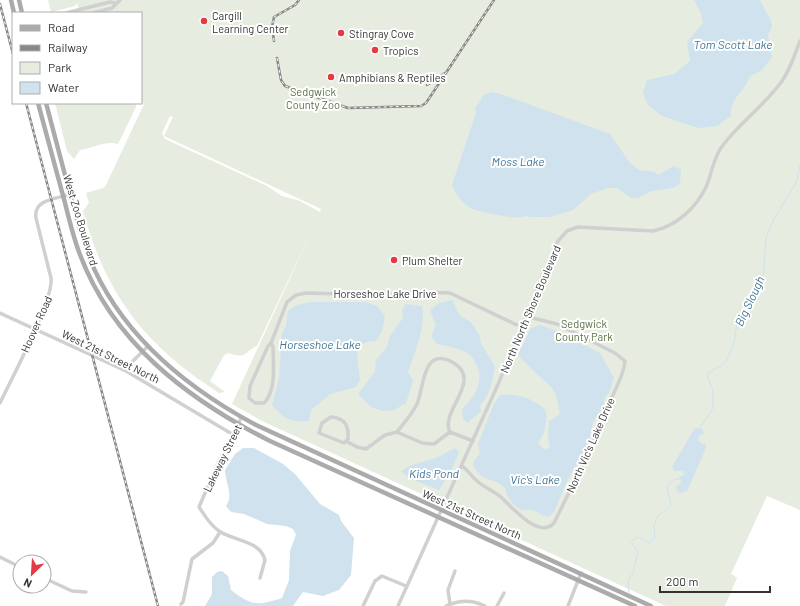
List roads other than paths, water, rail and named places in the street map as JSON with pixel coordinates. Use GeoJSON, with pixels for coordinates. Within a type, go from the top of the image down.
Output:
{"type":"FeatureCollection","features":[{"type":"Feature","properties":{"kind":"main road"},"geometry":{"type":"LineString","coordinates":[[11,0],[14,12]]}},
{"type":"Feature","properties":{"kind":"main road"},"geometry":{"type":"LineString","coordinates":[[19,0],[22,12]]}},
{"type":"Feature","properties":{"kind":"main road","name":"West Zoo Boulevard"},"geometry":{"type":"LineString","coordinates":[[38,104],[78,251],[96,289],[115,320],[142,352],[183,388],[238,424]]}},
{"type":"Feature","properties":{"kind":"main road","name":"West Zoo Boulevard"},"geometry":{"type":"LineString","coordinates":[[46,104],[85,246],[104,289],[121,316],[147,347],[189,383],[242,418]]}},
{"type":"Feature","properties":{"kind":"main road","name":"West 21st Street North"},"geometry":{"type":"LineString","coordinates":[[242,418],[651,606]]}},
{"type":"Feature","properties":{"kind":"main road","name":"West 21st Street North"},"geometry":{"type":"LineString","coordinates":[[238,424],[635,606]]}},
{"type":"Feature","properties":{"kind":"street"},"geometry":{"type":"LineString","coordinates":[[97,12],[112,8],[115,3],[120,0]]}},
{"type":"Feature","properties":{"kind":"street"},"geometry":{"type":"LineString","coordinates":[[70,12],[110,2],[115,3]]}},
{"type":"Feature","properties":{"kind":"street","name":"North North Shore Boulevard"},"geometry":{"type":"LineString","coordinates":[[398,606],[499,382],[525,316],[558,241],[567,231],[581,227],[653,231],[670,225],[687,212],[703,191],[721,147],[742,122],[780,85],[800,41]]}},
{"type":"Feature","properties":{"kind":"street"},"geometry":{"type":"LineString","coordinates":[[63,197],[71,194]]}},
{"type":"Feature","properties":{"kind":"street","name":"Hoover Road"},"geometry":{"type":"LineString","coordinates":[[0,403],[51,292],[52,284],[35,214],[40,205],[63,197]]}},
{"type":"Feature","properties":{"kind":"street","name":"Horseshoe Lake Drive"},"geometry":{"type":"LineString","coordinates":[[272,343],[287,302],[296,295],[306,293],[378,295],[421,292],[450,293],[521,327]]}},
{"type":"Feature","properties":{"kind":"street","name":"West 21st Street North"},"geometry":{"type":"LineString","coordinates":[[0,313],[124,370],[232,434]]}},
{"type":"Feature","properties":{"kind":"street","name":"North Vic's Lake Drive"},"geometry":{"type":"LineString","coordinates":[[462,466],[477,481],[500,497],[523,518],[542,528],[549,527],[554,523],[601,425],[621,377],[625,361],[615,353],[557,324],[525,316]]}},
{"type":"Feature","properties":{"kind":"street"},"geometry":{"type":"LineString","coordinates":[[272,343],[273,377],[271,389],[264,403],[255,404],[249,398],[249,389],[268,346],[272,343]]}},
{"type":"Feature","properties":{"kind":"street"},"geometry":{"type":"LineString","coordinates":[[124,370],[147,347]]}},
{"type":"Feature","properties":{"kind":"street"},"geometry":{"type":"LineString","coordinates":[[398,432],[417,404],[425,370],[432,363],[441,359],[455,364],[464,373],[465,378],[460,396],[448,421],[450,432]]}},
{"type":"Feature","properties":{"kind":"street"},"geometry":{"type":"LineString","coordinates":[[346,441],[348,428],[342,420],[331,417],[322,423],[318,431],[321,434],[342,443],[346,441],[357,447],[366,449],[385,435],[398,432],[422,443],[434,444],[450,432]]}},
{"type":"Feature","properties":{"kind":"street","name":"Lakeway Street"},"geometry":{"type":"LineString","coordinates":[[220,532],[208,522],[199,507],[232,434],[242,418]]}},
{"type":"Feature","properties":{"kind":"street"},"geometry":{"type":"LineString","coordinates":[[450,432],[473,441]]}},
{"type":"Feature","properties":{"kind":"street"},"geometry":{"type":"LineString","coordinates":[[181,604],[183,602],[192,559],[213,543],[220,532],[235,537],[260,550],[265,560],[260,578]]}},
{"type":"Feature","properties":{"kind":"street"},"geometry":{"type":"LineString","coordinates":[[0,558],[12,563]]}},
{"type":"Feature","properties":{"kind":"street"},"geometry":{"type":"LineString","coordinates":[[455,571],[448,590],[448,605],[470,601],[485,606]]}},
{"type":"Feature","properties":{"kind":"street"},"geometry":{"type":"LineString","coordinates":[[568,606],[580,573]]}},
{"type":"Feature","properties":{"kind":"street"},"geometry":{"type":"LineString","coordinates":[[363,606],[375,581],[382,576],[406,586]]}},
{"type":"Feature","properties":{"kind":"street"},"geometry":{"type":"LineString","coordinates":[[52,581],[72,590],[86,592]]}},
{"type":"Feature","properties":{"kind":"street"},"geometry":{"type":"LineString","coordinates":[[497,606],[504,592]]}},
{"type":"Feature","properties":{"kind":"water","name":"Tom Scott Lake"},"geometry":{"type":"Polygon","coordinates":[[[694,0],[760,0],[771,21],[772,27],[768,35],[772,57],[762,70],[749,77],[744,88],[733,103],[731,116],[717,126],[698,128],[662,116],[648,105],[643,93],[647,80],[674,74],[690,61],[687,42],[703,23],[701,13],[694,0]]]}},
{"type":"Feature","properties":{"kind":"water","name":"Moss Lake"},"geometry":{"type":"Polygon","coordinates":[[[493,92],[610,134],[630,163],[639,170],[655,172],[658,175],[674,166],[681,170],[680,184],[673,188],[652,191],[638,198],[631,198],[617,188],[608,188],[591,194],[573,210],[550,217],[515,217],[498,215],[481,212],[469,207],[463,203],[452,185],[476,113],[475,108],[483,95],[493,92]]]}},
{"type":"Feature","properties":{"kind":"water"},"geometry":{"type":"Polygon","coordinates":[[[452,300],[460,316],[471,322],[480,336],[481,344],[495,366],[489,392],[480,405],[481,411],[467,423],[463,419],[462,409],[471,399],[478,387],[478,368],[471,356],[458,349],[437,344],[431,336],[436,325],[430,310],[439,303],[452,300]]]}},
{"type":"Feature","properties":{"kind":"water","name":"Horseshoe Lake"},"geometry":{"type":"Polygon","coordinates":[[[312,302],[365,302],[377,306],[385,316],[382,331],[376,341],[368,342],[362,345],[359,349],[358,360],[360,380],[356,387],[330,394],[311,410],[309,421],[298,421],[288,419],[272,405],[279,378],[282,334],[286,326],[288,311],[297,305],[312,302]]]}},
{"type":"Feature","properties":{"kind":"water","name":"Horseshoe Lake"},"geometry":{"type":"Polygon","coordinates":[[[405,304],[422,306],[423,314],[417,348],[408,372],[413,381],[406,403],[394,410],[382,411],[371,407],[358,394],[375,372],[376,360],[387,347],[390,336],[403,318],[402,311],[405,304]]]}},
{"type":"Feature","properties":{"kind":"water","name":"Vic's Lake"},"geometry":{"type":"Polygon","coordinates":[[[540,325],[560,332],[600,353],[614,378],[609,393],[605,397],[604,404],[593,423],[589,440],[581,458],[568,479],[555,510],[550,516],[543,515],[532,510],[520,509],[509,498],[505,488],[496,482],[485,478],[477,472],[473,466],[474,461],[480,454],[478,444],[494,404],[500,395],[524,397],[544,408],[547,416],[544,433],[538,443],[545,450],[550,447],[548,439],[549,421],[560,414],[556,395],[552,388],[521,359],[518,354],[531,328],[540,325]]]}},
{"type":"Feature","properties":{"kind":"water"},"geometry":{"type":"Polygon","coordinates":[[[695,428],[702,429],[704,434],[700,435],[698,440],[702,444],[705,443],[706,448],[687,491],[681,493],[677,491],[676,487],[681,483],[680,477],[685,474],[682,471],[675,471],[672,467],[695,428]]]}},
{"type":"Feature","properties":{"kind":"water"},"geometry":{"type":"Polygon","coordinates":[[[243,448],[254,448],[283,464],[295,474],[320,504],[339,515],[341,521],[354,538],[351,575],[339,590],[323,596],[303,592],[293,606],[205,606],[212,594],[212,577],[217,572],[222,571],[228,576],[231,590],[244,599],[255,603],[282,598],[289,580],[290,551],[296,535],[293,529],[286,526],[267,524],[244,514],[231,512],[226,506],[229,493],[225,470],[235,454],[243,448]]]}},
{"type":"Feature","properties":{"kind":"water","name":"Kids Pond"},"geometry":{"type":"Polygon","coordinates":[[[455,448],[459,452],[450,473],[439,490],[409,478],[401,471],[412,465],[436,458],[455,448]]]}},
{"type":"Feature","properties":{"kind":"waterway","name":"Big Slough"},"geometry":{"type":"LineString","coordinates":[[699,429],[713,408],[713,390],[707,376],[709,372],[721,366],[726,361],[734,343],[737,324],[763,279],[766,238],[774,219],[797,181],[800,165]]}},
{"type":"Feature","properties":{"kind":"waterway","name":"Big Slough"},"geometry":{"type":"LineString","coordinates":[[629,593],[628,580],[633,573],[638,551],[632,544],[632,541],[637,537],[650,543],[655,538],[654,526],[657,517],[671,505],[667,486],[674,480],[681,478]]}},
{"type":"Feature","properties":{"kind":"railway"},"geometry":{"type":"LineString","coordinates":[[274,41],[272,27],[274,17],[295,5],[299,0]]}},
{"type":"Feature","properties":{"kind":"railway"},"geometry":{"type":"LineString","coordinates":[[277,58],[281,80],[285,86],[348,108],[421,106],[426,103],[494,0]]}},
{"type":"Feature","properties":{"kind":"railway"},"geometry":{"type":"LineString","coordinates":[[0,4],[12,50]]}},
{"type":"Feature","properties":{"kind":"railway"},"geometry":{"type":"LineString","coordinates":[[427,85],[445,73]]}},
{"type":"Feature","properties":{"kind":"railway"},"geometry":{"type":"LineString","coordinates":[[26,104],[158,606]]}},
{"type":"Feature","properties":{"kind":"place","name":"Cargill Learning Center"},"geometry":{"type":"Point","coordinates":[204,21]}},
{"type":"Feature","properties":{"kind":"place","name":"Stingray Cove"},"geometry":{"type":"Point","coordinates":[341,33]}},
{"type":"Feature","properties":{"kind":"place","name":"Tropics"},"geometry":{"type":"Point","coordinates":[375,50]}},
{"type":"Feature","properties":{"kind":"place","name":"Amphibians & Reptiles"},"geometry":{"type":"Point","coordinates":[331,77]}},
{"type":"Feature","properties":{"kind":"place","name":"Plum Shelter"},"geometry":{"type":"Point","coordinates":[394,260]}},
{"type":"Feature","properties":{"kind":"park label","name":"Sedgwick County Zoo"},"geometry":{"type":"Point","coordinates":[313,97]}},
{"type":"Feature","properties":{"kind":"park label","name":"Sedgwick County Park"},"geometry":{"type":"Point","coordinates":[584,329]}}]}
